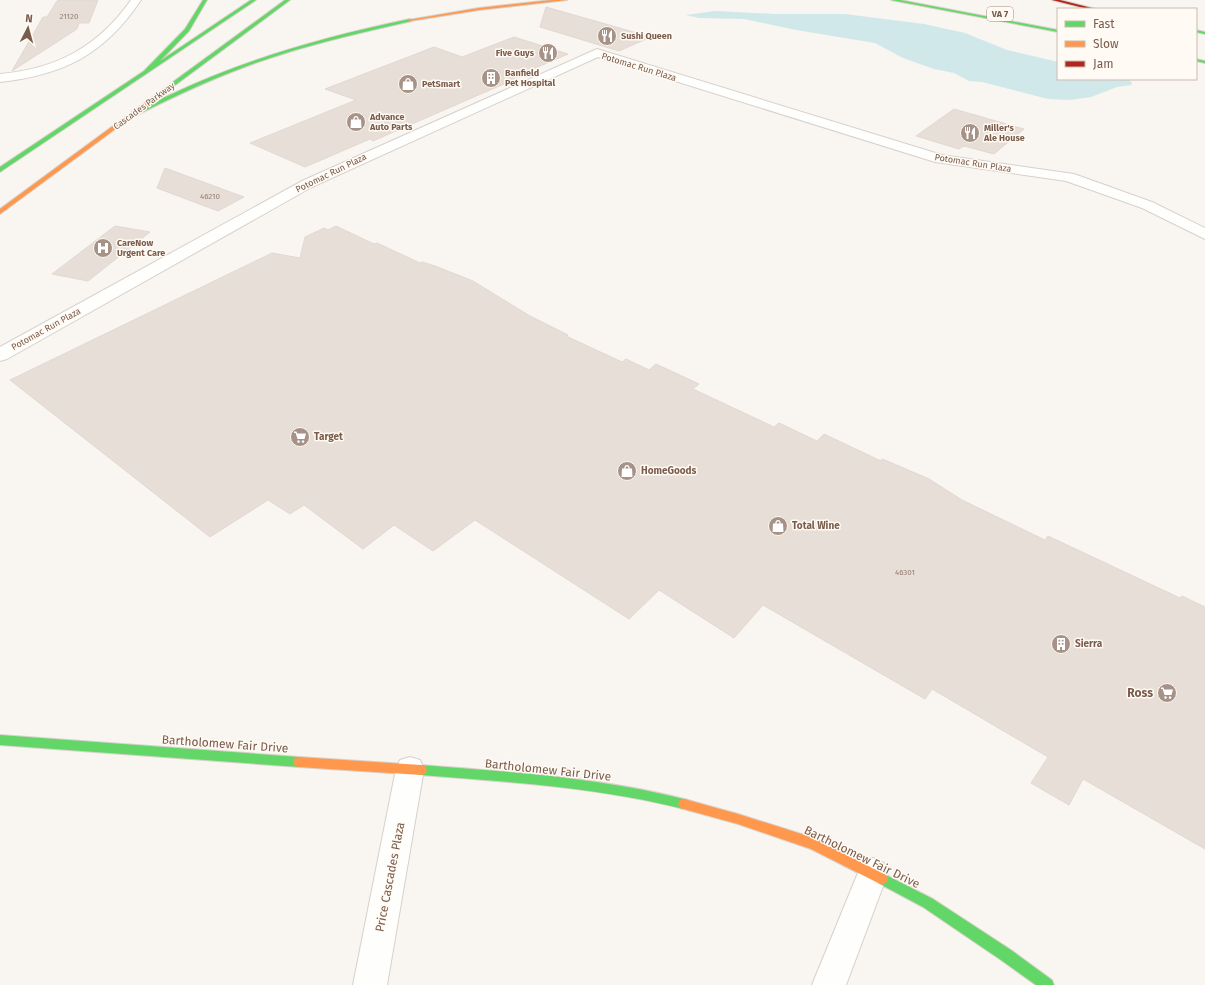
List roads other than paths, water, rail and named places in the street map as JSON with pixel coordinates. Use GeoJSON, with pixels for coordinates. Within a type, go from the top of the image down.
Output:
{"type":"FeatureCollection","features":[{"type":"Feature","properties":{"kind":"main road"},"geometry":{"type":"LineString","coordinates":[[147,72],[193,22],[201,11],[205,0]]}},
{"type":"Feature","properties":{"kind":"main road"},"geometry":{"type":"LineString","coordinates":[[0,170],[254,0]]}},
{"type":"Feature","properties":{"kind":"main road","name":"Cascades Parkway"},"geometry":{"type":"LineString","coordinates":[[0,212],[288,0]]}},
{"type":"Feature","properties":{"kind":"main road"},"geometry":{"type":"LineString","coordinates":[[129,117],[217,76],[293,50],[338,37],[429,16],[566,0]]}},
{"type":"Feature","properties":{"kind":"main road"},"geometry":{"type":"LineString","coordinates":[[893,0],[1057,31]]}},
{"type":"Feature","properties":{"kind":"main road","name":"VA 7"},"geometry":{"type":"LineString","coordinates":[[941,0],[1057,28]]}},
{"type":"Feature","properties":{"kind":"main road"},"geometry":{"type":"LineString","coordinates":[[1054,0],[1090,8]]}},
{"type":"Feature","properties":{"kind":"main road","name":"Bartholomew Fair Drive"},"geometry":{"type":"LineString","coordinates":[[0,740],[575,783],[652,795],[738,819],[814,844],[873,873],[928,903],[1006,954],[1047,985]]}},
{"type":"Feature","properties":{"kind":"street"},"geometry":{"type":"LineString","coordinates":[[0,78],[36,74],[67,63],[100,41],[126,17],[136,0]]}},
{"type":"Feature","properties":{"kind":"street","name":"Potomac Run Plaza"},"geometry":{"type":"LineString","coordinates":[[0,355],[307,184],[597,53],[940,159],[1069,177],[1147,205],[1205,234]]}},
{"type":"Feature","properties":{"kind":"street","name":"Price Cascades Plaza"},"geometry":{"type":"LineString","coordinates":[[370,985],[410,770]]}},
{"type":"Feature","properties":{"kind":"street"},"geometry":{"type":"LineString","coordinates":[[828,985],[873,873]]}},
{"type":"Feature","properties":{"kind":"water"},"geometry":{"type":"Polygon","coordinates":[[[715,11],[775,14],[845,14],[924,24],[965,33],[1007,50],[1057,62],[1057,80],[1129,80],[1132,83],[1131,85],[1117,87],[1091,97],[1070,100],[1048,99],[982,82],[969,81],[954,73],[934,69],[903,58],[875,43],[796,30],[744,19],[699,18],[686,15],[715,11]]]}},
{"type":"Feature","properties":{"kind":"place","name":"Sushi Queen"},"geometry":{"type":"Point","coordinates":[607,36]}},
{"type":"Feature","properties":{"kind":"place","name":"Five Guys"},"geometry":{"type":"Point","coordinates":[548,53]}},
{"type":"Feature","properties":{"kind":"place","name":"Banfield Pet Hospital"},"geometry":{"type":"Point","coordinates":[491,78]}},
{"type":"Feature","properties":{"kind":"place","name":"PetSmart"},"geometry":{"type":"Point","coordinates":[408,84]}},
{"type":"Feature","properties":{"kind":"place","name":"Advance Auto Parts"},"geometry":{"type":"Point","coordinates":[356,122]}},
{"type":"Feature","properties":{"kind":"place","name":"Miller's Ale House"},"geometry":{"type":"Point","coordinates":[970,133]}},
{"type":"Feature","properties":{"kind":"place","name":"CareNow Urgent Care"},"geometry":{"type":"Point","coordinates":[103,248]}},
{"type":"Feature","properties":{"kind":"place","name":"Target"},"geometry":{"type":"Point","coordinates":[300,437]}},
{"type":"Feature","properties":{"kind":"place","name":"HomeGoods"},"geometry":{"type":"Point","coordinates":[627,471]}},
{"type":"Feature","properties":{"kind":"place","name":"Total Wine"},"geometry":{"type":"Point","coordinates":[778,526]}},
{"type":"Feature","properties":{"kind":"place","name":"Sierra"},"geometry":{"type":"Point","coordinates":[1061,644]}},
{"type":"Feature","properties":{"kind":"place","name":"Ross"},"geometry":{"type":"Point","coordinates":[1167,693]}}]}
